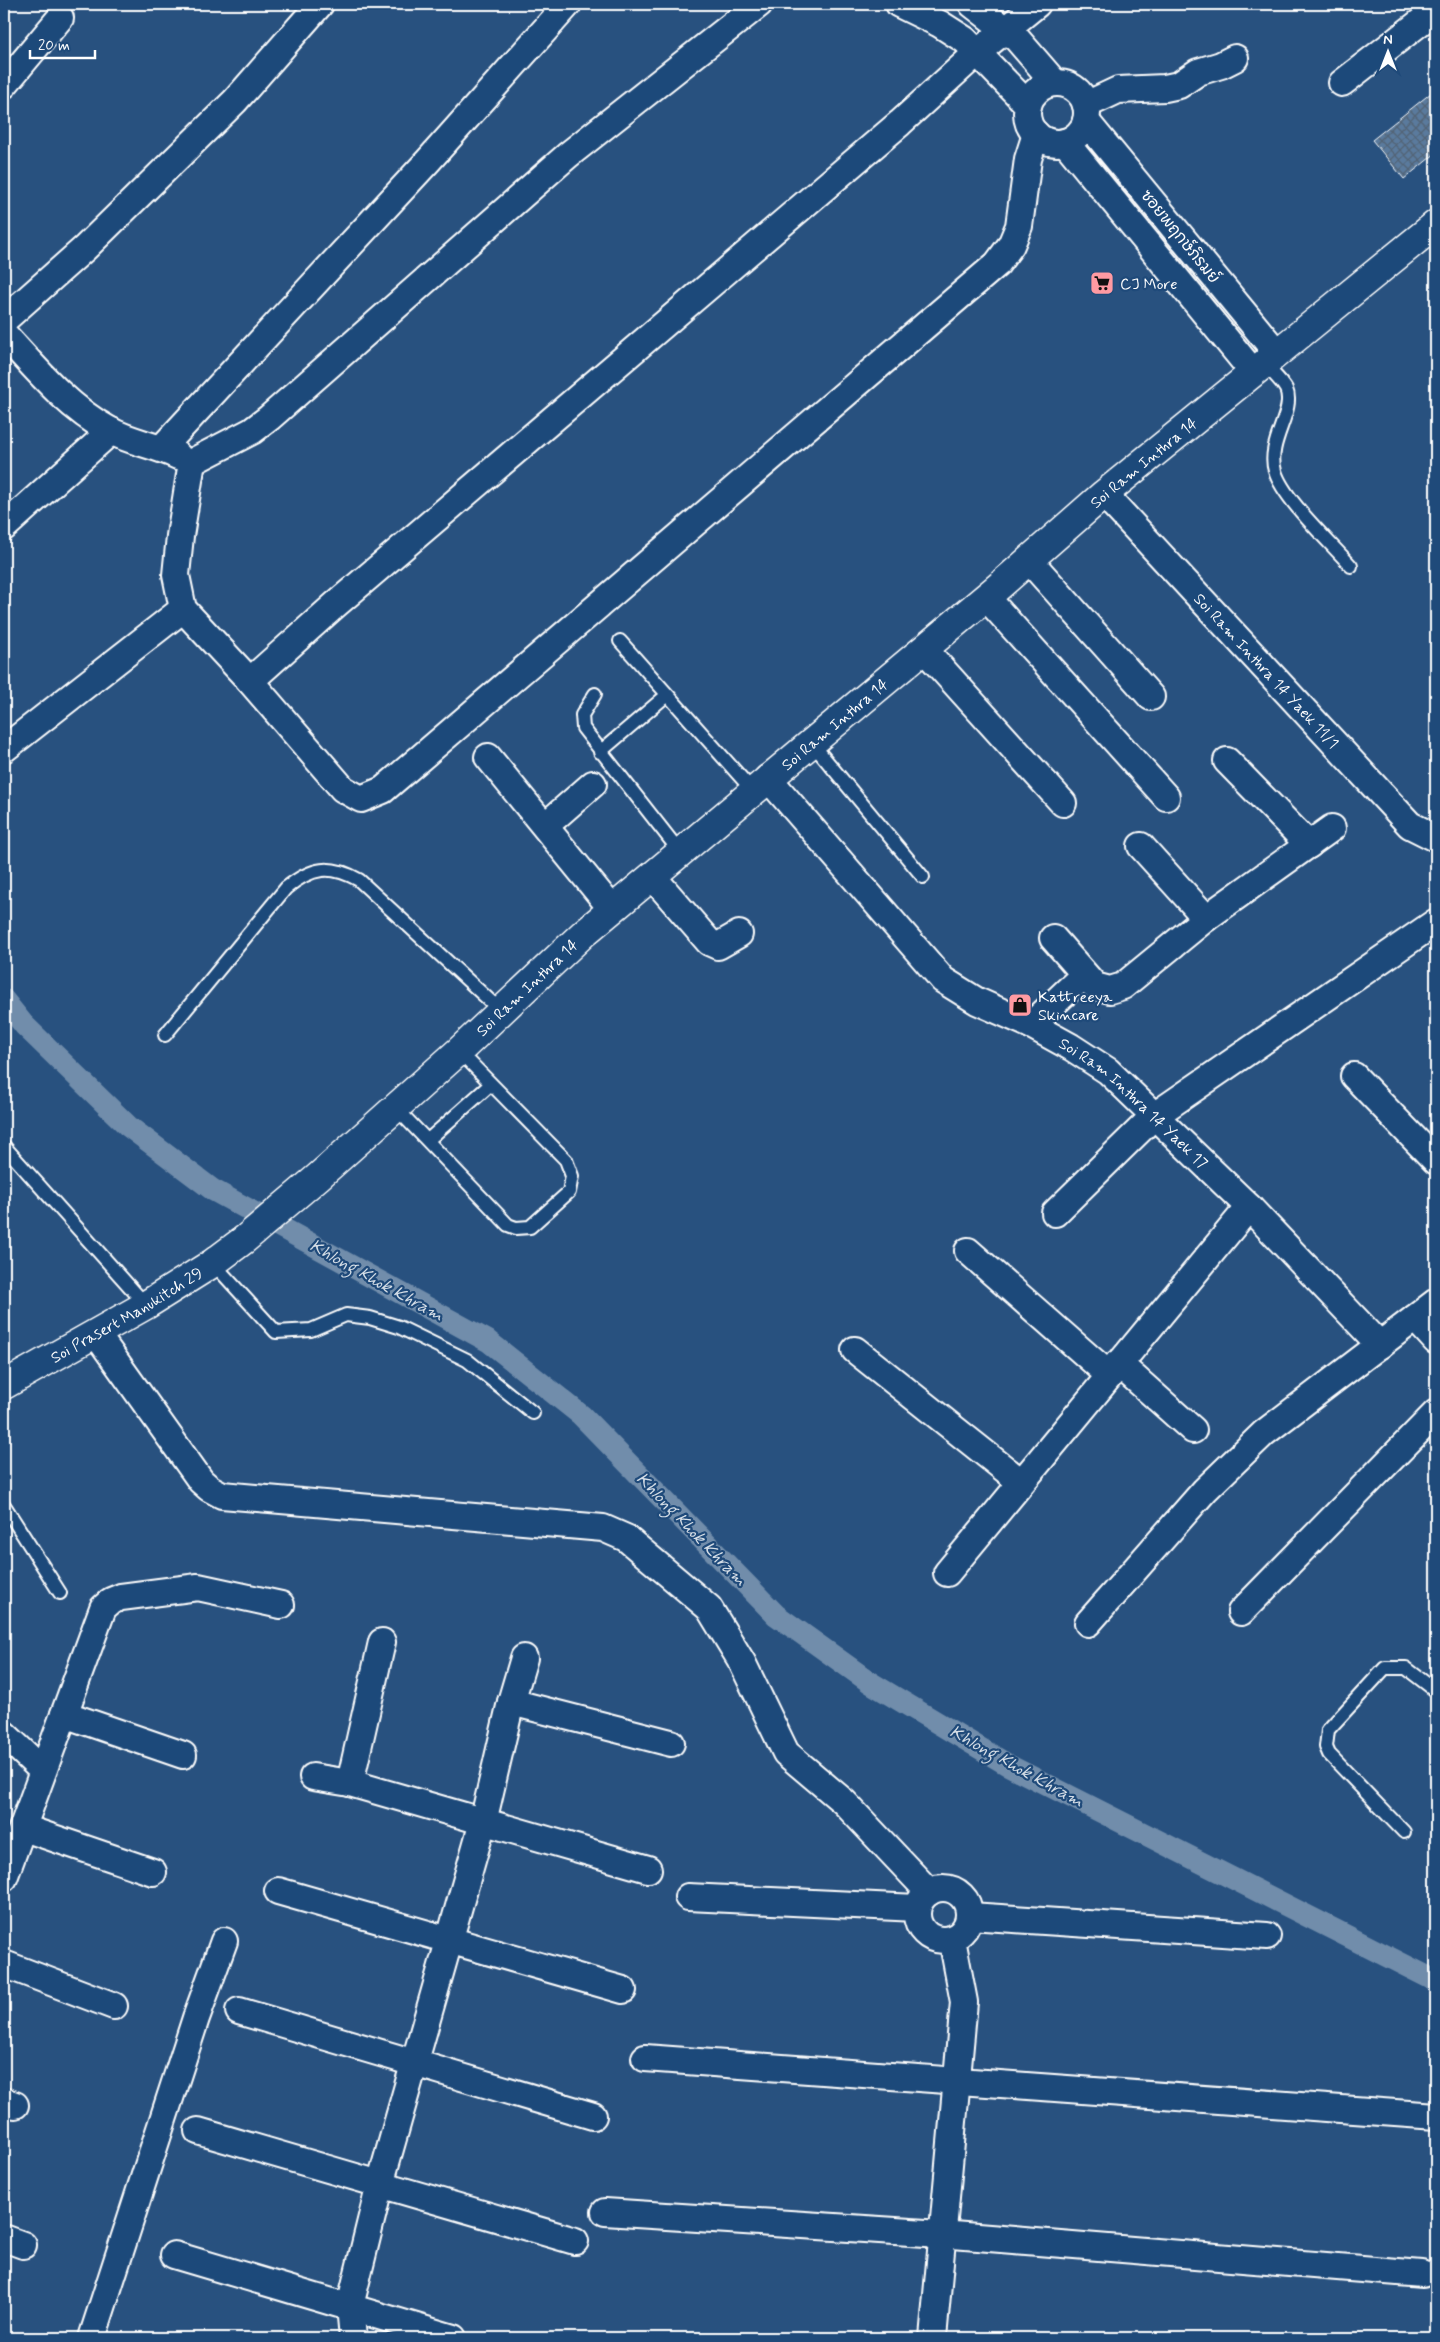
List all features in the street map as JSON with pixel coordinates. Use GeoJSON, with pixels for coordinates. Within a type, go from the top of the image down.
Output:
{"type":"FeatureCollection","features":[{"type":"Feature","properties":{"kind":"street"},"geometry":{"type":"LineString","coordinates":[[4,320],[85,248],[235,101],[320,4]]}},
{"type":"Feature","properties":{"kind":"street"},"geometry":{"type":"LineString","coordinates":[[162,448],[428,161],[568,4]]}},
{"type":"Feature","properties":{"kind":"street"},"geometry":{"type":"LineString","coordinates":[[192,462],[252,431],[269,418],[568,154],[759,4]]}},
{"type":"Feature","properties":{"kind":"street"},"geometry":{"type":"LineString","coordinates":[[899,4],[940,24],[965,40],[1028,105]]}},
{"type":"Feature","properties":{"kind":"street","name":"ซอยพฤกษ์ภิรมย์"},"geometry":{"type":"LineString","coordinates":[[972,4],[1018,39],[1055,83],[1068,85],[1080,93],[1086,113],[1264,363]]}},
{"type":"Feature","properties":{"kind":"street"},"geometry":{"type":"LineString","coordinates":[[250,681],[335,604],[900,124],[978,52],[1037,4]]}},
{"type":"Feature","properties":{"kind":"street"},"geometry":{"type":"LineString","coordinates":[[1342,83],[1436,10]]}},
{"type":"Feature","properties":{"kind":"street"},"geometry":{"type":"LineString","coordinates":[[4,85],[60,18]]}},
{"type":"Feature","properties":{"kind":"street"},"geometry":{"type":"LineString","coordinates":[[1055,83],[1043,86],[1033,94],[1028,105],[1028,121],[1036,134],[1049,142],[1065,142],[1078,134],[1086,113],[1118,90],[1165,88],[1179,84],[1198,72],[1221,65],[1234,58]]}},
{"type":"Feature","properties":{"kind":"street"},"geometry":{"type":"LineString","coordinates":[[192,462],[180,536],[176,575],[183,609],[250,681],[342,789],[361,799],[383,790],[996,264],[1011,245],[1019,226],[1028,159],[1036,134]]}},
{"type":"Feature","properties":{"kind":"street","name":"ซอยพฤกษ์ภิรมย์"},"geometry":{"type":"LineString","coordinates":[[1065,142],[1264,363]]}},
{"type":"Feature","properties":{"kind":"street","name":"Soi Ram Inthra 14"},"geometry":{"type":"LineString","coordinates":[[245,1239],[460,1051],[612,909],[986,597],[1104,494],[1436,224]]}},
{"type":"Feature","properties":{"kind":"street"},"geometry":{"type":"LineString","coordinates":[[4,334],[49,384],[85,416],[111,431],[162,448],[192,462]]}},
{"type":"Feature","properties":{"kind":"street"},"geometry":{"type":"LineString","coordinates":[[4,527],[111,431]]}},
{"type":"Feature","properties":{"kind":"street","name":"Soi Ram Inthra 14 Yaek 11/1"},"geometry":{"type":"LineString","coordinates":[[1104,494],[1410,825],[1436,838]]}},
{"type":"Feature","properties":{"kind":"street"},"geometry":{"type":"LineString","coordinates":[[1029,560],[1151,697]]}},
{"type":"Feature","properties":{"kind":"street"},"geometry":{"type":"LineString","coordinates":[[986,597],[1166,797]]}},
{"type":"Feature","properties":{"kind":"street"},"geometry":{"type":"LineString","coordinates":[[4,750],[183,609]]}},
{"type":"Feature","properties":{"kind":"street"},"geometry":{"type":"LineString","coordinates":[[924,649],[1063,804]]}},
{"type":"Feature","properties":{"kind":"street"},"geometry":{"type":"LineString","coordinates":[[488,757],[612,909]]}},
{"type":"Feature","properties":{"kind":"street"},"geometry":{"type":"LineString","coordinates":[[1227,761],[1309,844]]}},
{"type":"Feature","properties":{"kind":"street"},"geometry":{"type":"LineString","coordinates":[[545,826],[594,784]]}},
{"type":"Feature","properties":{"kind":"street","name":"Soi Ram Inthra 14 Yaek 17"},"geometry":{"type":"LineString","coordinates":[[760,785],[943,980],[977,1001],[1031,1025],[1108,1071],[1249,1207],[1380,1345]]}},
{"type":"Feature","properties":{"kind":"street"},"geometry":{"type":"LineString","coordinates":[[1053,938],[1095,986],[1110,990],[1122,986],[1206,918],[1332,828]]}},
{"type":"Feature","properties":{"kind":"street"},"geometry":{"type":"LineString","coordinates":[[1141,846],[1206,918]]}},
{"type":"Feature","properties":{"kind":"street"},"geometry":{"type":"LineString","coordinates":[[652,876],[709,942],[718,946],[739,934]]}},
{"type":"Feature","properties":{"kind":"street"},"geometry":{"type":"LineString","coordinates":[[1055,1213],[1154,1116],[1436,922]]}},
{"type":"Feature","properties":{"kind":"street"},"geometry":{"type":"LineString","coordinates":[[1031,1025],[1084,974]]}},
{"type":"Feature","properties":{"kind":"street"},"geometry":{"type":"LineString","coordinates":[[1354,1076],[1436,1161]]}},
{"type":"Feature","properties":{"kind":"street"},"geometry":{"type":"LineString","coordinates":[[947,1574],[1113,1369],[1249,1207]]}},
{"type":"Feature","properties":{"kind":"street","name":"Soi Prasert Manukitch 29"},"geometry":{"type":"LineString","coordinates":[[4,1385],[96,1334],[214,1264],[245,1239]]}},
{"type":"Feature","properties":{"kind":"street"},"geometry":{"type":"LineString","coordinates":[[968,1251],[1113,1369],[1193,1430]]}},
{"type":"Feature","properties":{"kind":"street"},"geometry":{"type":"LineString","coordinates":[[1088,1623],[1205,1490],[1264,1433],[1436,1302]]}},
{"type":"Feature","properties":{"kind":"street"},"geometry":{"type":"LineString","coordinates":[[1415,1318],[1436,1341]]}},
{"type":"Feature","properties":{"kind":"street"},"geometry":{"type":"LineString","coordinates":[[96,1334],[200,1481],[222,1495],[602,1528],[626,1538],[709,1608],[742,1662],[786,1754],[844,1802],[923,1900]]}},
{"type":"Feature","properties":{"kind":"street"},"geometry":{"type":"LineString","coordinates":[[855,1350],[1021,1482]]}},
{"type":"Feature","properties":{"kind":"street"},"geometry":{"type":"LineString","coordinates":[[1241,1612],[1436,1413]]}},
{"type":"Feature","properties":{"kind":"street"},"geometry":{"type":"LineString","coordinates":[[4,1878],[24,1828],[42,1770],[103,1608],[111,1601],[121,1597],[198,1587],[281,1605]]}},
{"type":"Feature","properties":{"kind":"street"},"geometry":{"type":"LineString","coordinates":[[350,1783],[382,1642]]}},
{"type":"Feature","properties":{"kind":"street"},"geometry":{"type":"LineString","coordinates":[[353,2338],[350,2306],[380,2184],[483,1822],[511,1702],[524,1658]]}},
{"type":"Feature","properties":{"kind":"street"},"geometry":{"type":"LineString","coordinates":[[511,1702],[671,1743]]}},
{"type":"Feature","properties":{"kind":"street"},"geometry":{"type":"LineString","coordinates":[[64,1714],[183,1755]]}},
{"type":"Feature","properties":{"kind":"street"},"geometry":{"type":"LineString","coordinates":[[4,1734],[42,1770]]}},
{"type":"Feature","properties":{"kind":"street"},"geometry":{"type":"LineString","coordinates":[[313,1777],[350,1783],[648,1869]]}},
{"type":"Feature","properties":{"kind":"street"},"geometry":{"type":"LineString","coordinates":[[24,1828],[153,1872]]}},
{"type":"Feature","properties":{"kind":"street"},"geometry":{"type":"LineString","coordinates":[[688,1897],[923,1900],[941,1888],[960,1893],[968,1903],[970,1916],[965,1930],[952,1939],[944,1941],[928,1937],[918,1924],[923,1900]]}},
{"type":"Feature","properties":{"kind":"street"},"geometry":{"type":"LineString","coordinates":[[278,1891],[624,1990]]}},
{"type":"Feature","properties":{"kind":"street"},"geometry":{"type":"LineString","coordinates":[[970,1916],[1267,1936]]}},
{"type":"Feature","properties":{"kind":"street"},"geometry":{"type":"LineString","coordinates":[[933,2338],[941,2234],[964,2002],[952,1939]]}},
{"type":"Feature","properties":{"kind":"street"},"geometry":{"type":"LineString","coordinates":[[92,2338],[196,2018],[224,1941]]}},
{"type":"Feature","properties":{"kind":"street"},"geometry":{"type":"LineString","coordinates":[[4,1964],[114,2006]]}},
{"type":"Feature","properties":{"kind":"street"},"geometry":{"type":"LineString","coordinates":[[239,2011],[593,2116]]}},
{"type":"Feature","properties":{"kind":"street"},"geometry":{"type":"LineString","coordinates":[[645,2058],[1436,2116]]}},
{"type":"Feature","properties":{"kind":"street"},"geometry":{"type":"LineString","coordinates":[[198,2131],[575,2241]]}},
{"type":"Feature","properties":{"kind":"street"},"geometry":{"type":"LineString","coordinates":[[605,2212],[941,2234],[1422,2274]]}},
{"type":"Feature","properties":{"kind":"street"},"geometry":{"type":"LineString","coordinates":[[174,2255],[453,2338]]}},
{"type":"Feature","properties":{"kind":"lane"},"geometry":{"type":"LineString","coordinates":[[1264,363],[1286,388],[1288,397],[1286,414],[1275,444],[1275,471],[1284,490],[1352,566]]}},
{"type":"Feature","properties":{"kind":"lane"},"geometry":{"type":"LineString","coordinates":[[620,641],[668,694],[760,785]]}},
{"type":"Feature","properties":{"kind":"lane"},"geometry":{"type":"LineString","coordinates":[[595,694],[588,703],[582,721],[583,728],[680,852]]}},
{"type":"Feature","properties":{"kind":"lane"},"geometry":{"type":"LineString","coordinates":[[600,752],[668,694]]}},
{"type":"Feature","properties":{"kind":"lane"},"geometry":{"type":"LineString","coordinates":[[811,742],[923,877]]}},
{"type":"Feature","properties":{"kind":"lane"},"geometry":{"type":"LineString","coordinates":[[165,1035],[286,888],[303,874],[319,870],[342,871],[359,880],[501,1011]]}},
{"type":"Feature","properties":{"kind":"lane"},"geometry":{"type":"LineString","coordinates":[[396,1108],[502,1220],[516,1228],[530,1227],[569,1192],[572,1176],[566,1160],[460,1051]]}},
{"type":"Feature","properties":{"kind":"lane"},"geometry":{"type":"LineString","coordinates":[[428,1140],[491,1084]]}},
{"type":"Feature","properties":{"kind":"lane"},"geometry":{"type":"LineString","coordinates":[[4,1146],[146,1305]]}},
{"type":"Feature","properties":{"kind":"lane"},"geometry":{"type":"LineString","coordinates":[[214,1264],[276,1332],[311,1330],[346,1315],[370,1318],[399,1327],[467,1360],[533,1414]]}},
{"type":"Feature","properties":{"kind":"lane"},"geometry":{"type":"LineString","coordinates":[[4,1505],[60,1593]]}},
{"type":"Feature","properties":{"kind":"lane"},"geometry":{"type":"LineString","coordinates":[[1404,1832],[1330,1754],[1325,1740],[1328,1730],[1385,1668],[1406,1668],[1436,1691]]}},
{"type":"Feature","properties":{"kind":"building"},"geometry":{"type":"Polygon","coordinates":[[[1436,89],[1436,153],[1404,179],[1372,140],[1436,89]]]}},
{"type":"Feature","properties":{"kind":"waterway","name":"Khlong Khok Khram"},"geometry":{"type":"LineString","coordinates":[[4,1000],[24,1025],[128,1126],[213,1190],[488,1341],[581,1415],[776,1615],[871,1683],[1008,1765],[1436,1981]]}},
{"type":"Feature","properties":{"kind":"place","name":"CJ More"},"geometry":{"type":"Point","coordinates":[1102,283]}},
{"type":"Feature","properties":{"kind":"place","name":"Kattreeya Skincare"},"geometry":{"type":"Point","coordinates":[1020,1005]}}]}
